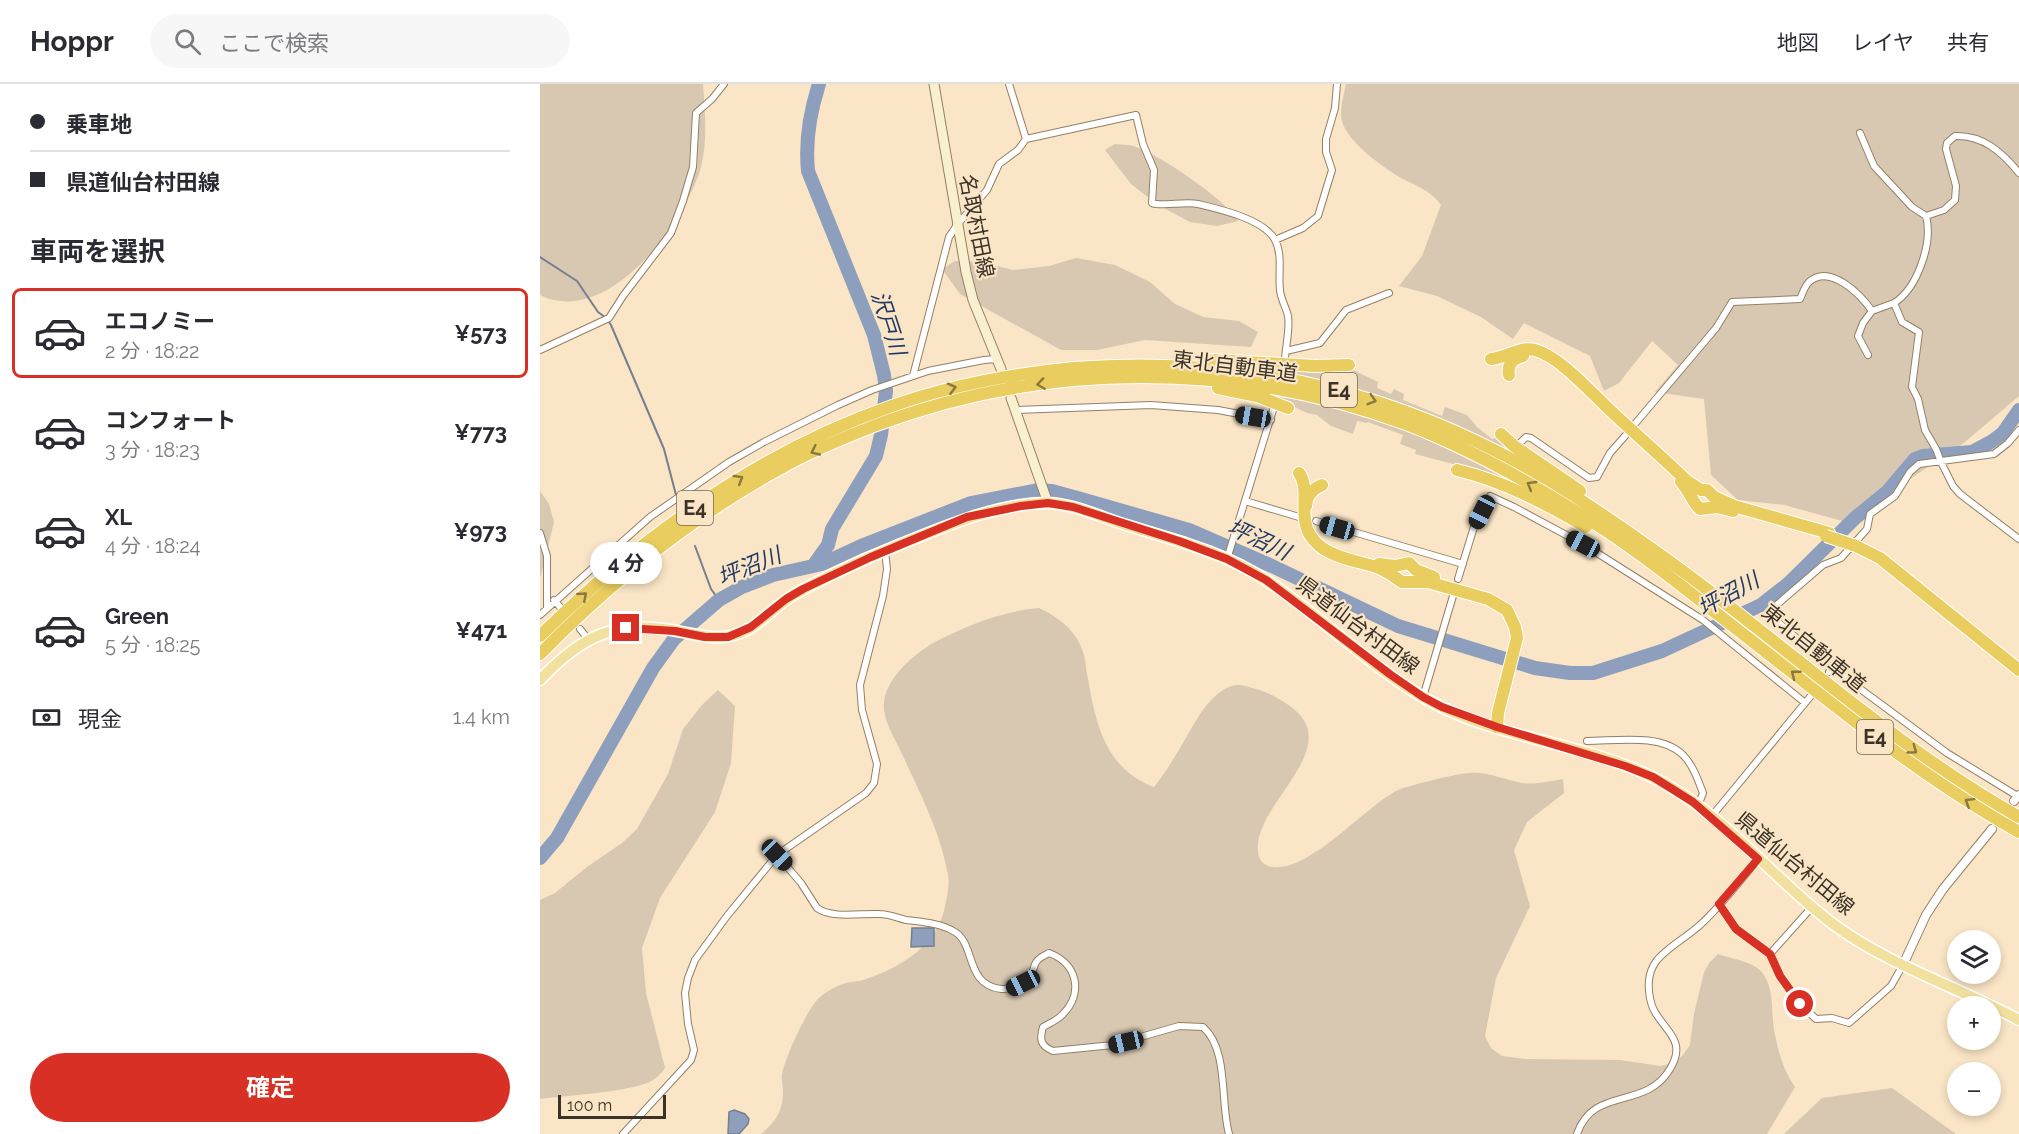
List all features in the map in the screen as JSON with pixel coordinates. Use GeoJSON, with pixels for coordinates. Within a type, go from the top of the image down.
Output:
{"type":"FeatureCollection","features":[{"type":"Feature","properties":{"kind":"highway"},"geometry":{"type":"LineString","coordinates":[[1491,359],[1501,358],[1525,349],[1544,354],[1568,371],[1688,481],[1701,490],[1707,490],[1714,497],[1734,506],[1857,544],[1881,554],[2019,663]]}},
{"type":"Feature","properties":{"kind":"highway"},"geometry":{"type":"LineString","coordinates":[[1509,375],[1510,364],[1515,359],[1527,355],[1538,356],[1556,366],[1689,490],[1695,504],[1700,509],[1717,507],[1732,510],[1828,535]]}},
{"type":"Feature","properties":{"kind":"highway"},"geometry":{"type":"LineString","coordinates":[[1081,373],[1112,361],[1158,359],[1315,366],[1349,364]]}},
{"type":"Feature","properties":{"kind":"highway","name":"東北自動車道"},"geometry":{"type":"LineString","coordinates":[[540,654],[620,580],[666,543],[713,510],[784,466],[850,435],[949,401],[1081,373],[1150,364],[1260,373],[1336,390],[1414,415],[1491,449],[1569,493],[1717,596],[1923,757],[2019,817]]}},
{"type":"Feature","properties":{"kind":"highway","name":"東北自動車道"},"geometry":{"type":"LineString","coordinates":[[540,636],[628,557],[692,509],[770,461],[839,427],[896,404],[984,380],[1043,371],[1153,376],[1259,385],[1335,402],[1410,426],[1478,456],[1564,504],[1611,534],[1919,769],[2019,832]]}},
{"type":"Feature","properties":{"kind":"highway"},"geometry":{"type":"LineString","coordinates":[[1081,373],[1108,383],[1150,382],[1211,387],[1257,396],[1288,408]]}},
{"type":"Feature","properties":{"kind":"highway"},"geometry":{"type":"LineString","coordinates":[[1501,434],[1514,446],[1692,571],[1717,596]]}},
{"type":"Feature","properties":{"kind":"highway"},"geometry":{"type":"LineString","coordinates":[[1457,470],[1492,480],[1564,514],[1610,541],[1712,610]]}},
{"type":"Feature","properties":{"kind":"highway"},"geometry":{"type":"LineString","coordinates":[[1299,473],[1304,489],[1305,524],[1315,542],[1336,555],[1393,574],[1402,582],[1428,582],[1488,599],[1502,606],[1512,617],[1518,647]]}},
{"type":"Feature","properties":{"kind":"highway"},"geometry":{"type":"LineString","coordinates":[[1322,485],[1315,488],[1306,501],[1310,526],[1318,539],[1345,554],[1390,566],[1409,563],[1423,574],[1489,594],[1504,601],[1512,609],[1521,627],[1512,673],[1498,713],[1497,727]]}},
{"type":"Feature","properties":{"kind":"highway"},"geometry":{"type":"LineString","coordinates":[[1857,544],[1880,558],[2019,670]]}},
{"type":"Feature","properties":{"kind":"main road","name":"名取村田線"},"geometry":{"type":"LineString","coordinates":[[934,84],[957,225],[973,300],[1001,369]]}},
{"type":"Feature","properties":{"kind":"main road"},"geometry":{"type":"LineString","coordinates":[[1011,398],[1047,501]]}},
{"type":"Feature","properties":{"kind":"main road","name":"県道仙台村田線"},"geometry":{"type":"LineString","coordinates":[[540,680],[563,657],[588,639],[626,628],[675,631],[705,637],[728,637],[751,627],[786,599],[803,589],[885,551],[967,517],[1047,501],[1073,507],[1228,556],[1266,580],[1423,697],[1442,707],[1653,777],[1698,806],[1812,908],[1851,936],[1903,965],[2019,1020]]}},
{"type":"Feature","properties":{"kind":"street"},"geometry":{"type":"LineString","coordinates":[[540,350],[607,320],[671,233],[693,167],[696,113],[724,84]]}},
{"type":"Feature","properties":{"kind":"street"},"geometry":{"type":"LineString","coordinates":[[1009,84],[1026,139]]}},
{"type":"Feature","properties":{"kind":"street"},"geometry":{"type":"LineString","coordinates":[[1275,240],[1303,228],[1318,216],[1332,170],[1326,152],[1326,139],[1335,108],[1337,84]]}},
{"type":"Feature","properties":{"kind":"street"},"geometry":{"type":"LineString","coordinates":[[913,376],[949,237],[987,190],[999,164],[1018,150],[1026,139],[1136,115],[1143,144],[1154,170],[1152,203],[1157,205],[1178,202],[1194,203],[1217,209],[1263,226],[1275,240],[1280,259],[1280,293],[1288,315],[1285,354],[1320,343],[1346,310],[1389,293]]}},
{"type":"Feature","properties":{"kind":"street"},"geometry":{"type":"LineString","coordinates":[[1860,133],[1874,166],[1912,207],[1926,216]]}},
{"type":"Feature","properties":{"kind":"street"},"geometry":{"type":"LineString","coordinates":[[1926,216],[1944,210],[1955,201],[1956,186],[1946,149],[1947,143],[1955,136],[1977,138],[1999,151],[2019,173]]}},
{"type":"Feature","properties":{"kind":"street"},"geometry":{"type":"LineString","coordinates":[[1868,355],[1858,336],[1863,323],[1872,311],[1894,303],[1907,290],[1923,257],[1928,234],[1926,216]]}},
{"type":"Feature","properties":{"kind":"street"},"geometry":{"type":"LineString","coordinates":[[1634,426],[1716,328],[1732,302],[1800,299],[1810,281],[1818,276],[1829,276],[1838,279],[1861,298],[1872,311]]}},
{"type":"Feature","properties":{"kind":"street"},"geometry":{"type":"LineString","coordinates":[[1894,303],[1902,322],[1918,332],[1912,387],[1918,399],[1925,430],[1953,486],[1960,494],[2019,539]]}},
{"type":"Feature","properties":{"kind":"street"},"geometry":{"type":"LineString","coordinates":[[540,615],[554,600],[650,517],[729,462],[806,420],[872,390],[913,376],[997,359]]}},
{"type":"Feature","properties":{"kind":"street"},"geometry":{"type":"LineString","coordinates":[[1015,410],[1151,405],[1218,410],[1271,420]]}},
{"type":"Feature","properties":{"kind":"street"},"geometry":{"type":"LineString","coordinates":[[1228,556],[1274,410]]}},
{"type":"Feature","properties":{"kind":"street"},"geometry":{"type":"LineString","coordinates":[[2017,798],[1947,753],[1830,670],[1773,618],[1772,609],[1823,565],[1841,558],[1867,529],[1870,514],[1895,496],[1910,472],[1919,464],[1939,458],[1994,454],[2019,430]]}},
{"type":"Feature","properties":{"kind":"street"},"geometry":{"type":"LineString","coordinates":[[1520,442],[1527,437],[1532,438],[1588,478],[1593,479],[1597,477],[1610,453],[1625,436]]}},
{"type":"Feature","properties":{"kind":"street"},"geometry":{"type":"LineString","coordinates":[[1458,579],[1474,527],[1495,487]]}},
{"type":"Feature","properties":{"kind":"street"},"geometry":{"type":"LineString","coordinates":[[1490,496],[1583,544],[1703,620],[1804,702]]}},
{"type":"Feature","properties":{"kind":"street"},"geometry":{"type":"LineString","coordinates":[[1245,501],[1299,517]]}},
{"type":"Feature","properties":{"kind":"street"},"geometry":{"type":"LineString","coordinates":[[1316,521],[1463,564]]}},
{"type":"Feature","properties":{"kind":"street"},"geometry":{"type":"LineString","coordinates":[[540,533],[548,556],[547,608]]}},
{"type":"Feature","properties":{"kind":"street"},"geometry":{"type":"LineString","coordinates":[[623,1134],[691,1060],[694,1050],[687,1024],[685,993],[691,967],[727,916],[777,855],[866,793],[874,783],[876,757],[862,710],[860,685],[883,597],[885,551]]}},
{"type":"Feature","properties":{"kind":"street"},"geometry":{"type":"LineString","coordinates":[[1423,697],[1453,596]]}},
{"type":"Feature","properties":{"kind":"street"},"geometry":{"type":"LineString","coordinates":[[554,600],[560,607]]}},
{"type":"Feature","properties":{"kind":"street"},"geometry":{"type":"LineString","coordinates":[[580,629],[588,639]]}},
{"type":"Feature","properties":{"kind":"street"},"geometry":{"type":"LineString","coordinates":[[1711,817],[1810,697]]}},
{"type":"Feature","properties":{"kind":"street"},"geometry":{"type":"LineString","coordinates":[[1587,741],[1649,740],[1675,749],[1690,764],[1703,792],[1698,806]]}},
{"type":"Feature","properties":{"kind":"street"},"geometry":{"type":"LineString","coordinates":[[1719,904],[1736,929],[1770,954],[1780,976],[1800,1004],[1816,1019],[1832,1018],[1849,1023],[1891,986],[1926,915],[1954,873],[1992,829]]}},
{"type":"Feature","properties":{"kind":"street"},"geometry":{"type":"LineString","coordinates":[[777,855],[792,870],[821,911],[883,914],[927,922],[957,933],[962,939],[974,970],[983,982],[991,986],[1000,989],[1012,988],[1023,983],[1032,973],[1035,962],[1049,953],[1066,962],[1075,980],[1074,996],[1070,1006],[1061,1017],[1043,1027],[1040,1035],[1040,1041],[1053,1051],[1113,1045],[1179,1026],[1203,1027],[1213,1037],[1219,1057],[1228,1134]]}},
{"type":"Feature","properties":{"kind":"street"},"geometry":{"type":"LineString","coordinates":[[1577,1134],[1584,1118],[1597,1107],[1609,1101],[1641,1095],[1653,1087],[1671,1068],[1676,1048],[1675,1039],[1655,1012],[1649,996],[1650,974],[1658,959],[1701,924],[1758,859]]}},
{"type":"Feature","properties":{"kind":"street"},"geometry":{"type":"LineString","coordinates":[[1770,954],[1812,908]]}},
{"type":"Feature","properties":{"kind":"shaded area"},"geometry":{"type":"Polygon","coordinates":[[[540,84],[703,84],[705,128],[703,160],[691,193],[659,243],[638,266],[615,285],[591,297],[565,301],[540,295],[540,84]]]}},
{"type":"Feature","properties":{"kind":"shaded area"},"geometry":{"type":"Polygon","coordinates":[[[1346,84],[2019,84],[2019,396],[1965,442],[1846,522],[1784,505],[1738,500],[1711,475],[1704,399],[1655,392],[1678,365],[1652,341],[1619,383],[1604,391],[1590,356],[1524,323],[1513,339],[1481,317],[1437,296],[1399,286],[1422,256],[1441,205],[1428,192],[1377,162],[1351,138],[1341,116],[1346,84]]]}},
{"type":"Feature","properties":{"kind":"shaded area"},"geometry":{"type":"Polygon","coordinates":[[[1115,144],[1131,145],[1144,150],[1174,167],[1221,202],[1238,221],[1217,226],[1190,222],[1158,205],[1131,184],[1105,150],[1115,144]]]}},
{"type":"Feature","properties":{"kind":"shaded area"},"geometry":{"type":"Polygon","coordinates":[[[1076,258],[1115,265],[1150,282],[1175,304],[1203,317],[1239,321],[1258,332],[1251,347],[1145,340],[1097,350],[1061,350],[960,294],[942,269],[955,261],[981,262],[1013,270],[1049,266],[1076,258]]]}},
{"type":"Feature","properties":{"kind":"shaded area"},"geometry":{"type":"Polygon","coordinates":[[[1349,368],[1378,382],[1377,388],[1391,394],[1394,389],[1404,394],[1403,400],[1442,416],[1445,407],[1467,415],[1492,439],[1498,438],[1533,466],[1462,430],[1369,394],[1276,369],[1349,368]]]}},
{"type":"Feature","properties":{"kind":"shaded area"},"geometry":{"type":"Polygon","coordinates":[[[1270,395],[1329,406],[1385,423],[1452,451],[1517,485],[1468,468],[1415,454],[1416,450],[1400,444],[1403,435],[1368,422],[1357,421],[1353,434],[1331,426],[1317,415],[1307,413],[1270,395]]]}},
{"type":"Feature","properties":{"kind":"shaded area"},"geometry":{"type":"Polygon","coordinates":[[[540,491],[549,504],[554,522],[540,578],[540,491]]]}},
{"type":"Feature","properties":{"kind":"shaded area"},"geometry":{"type":"Polygon","coordinates":[[[1039,608],[1066,625],[1080,644],[1095,713],[1106,744],[1114,757],[1138,779],[1154,787],[1173,761],[1203,709],[1228,687],[1241,685],[1264,691],[1296,711],[1307,727],[1308,744],[1292,780],[1268,817],[1260,835],[1259,855],[1262,862],[1272,867],[1287,866],[1303,860],[1384,799],[1398,790],[1411,786],[1469,773],[1489,774],[1527,783],[1563,779],[1564,793],[1527,822],[1514,850],[1530,906],[1496,978],[1485,1036],[1491,1048],[1502,1056],[1525,1059],[1620,1060],[1660,1066],[1673,1063],[1690,1045],[1694,1014],[1704,972],[1710,962],[1718,954],[1741,961],[1754,966],[1766,979],[1778,1049],[1795,1087],[1767,1134],[761,1134],[780,1111],[783,1099],[784,1067],[802,1024],[817,1000],[837,987],[879,974],[904,961],[926,943],[941,920],[948,890],[948,875],[929,814],[887,722],[884,699],[893,679],[909,660],[937,641],[986,620],[1013,612],[1039,608]]]}},
{"type":"Feature","properties":{"kind":"shaded area"},"geometry":{"type":"Polygon","coordinates":[[[718,690],[735,706],[731,763],[715,812],[660,898],[642,948],[646,993],[665,1068],[653,1080],[636,1086],[540,1099],[540,900],[555,893],[622,843],[637,829],[668,774],[683,729],[702,705],[718,690]]]}},
{"type":"Feature","properties":{"kind":"shaded area"},"geometry":{"type":"Polygon","coordinates":[[[1892,1088],[1956,1134],[1784,1134],[1822,1098],[1892,1088]]]}},
{"type":"Feature","properties":{"kind":"water"},"geometry":{"type":"Polygon","coordinates":[[[912,928],[934,928],[934,946],[911,947],[912,928]]]}},
{"type":"Feature","properties":{"kind":"water"},"geometry":{"type":"Polygon","coordinates":[[[734,1110],[745,1114],[749,1119],[748,1124],[739,1134],[728,1134],[729,1112],[734,1110]]]}},
{"type":"Feature","properties":{"kind":"waterway","name":"沢戸川"},"geometry":{"type":"LineString","coordinates":[[813,566],[828,545],[832,529],[876,456],[886,391],[874,335],[808,171],[809,127],[819,84]]}},
{"type":"Feature","properties":{"kind":"waterway"},"geometry":{"type":"LineString","coordinates":[[540,257],[577,281],[598,312],[611,325],[664,449],[676,495]]}},
{"type":"Feature","properties":{"kind":"waterway","name":"坪沼川"},"geometry":{"type":"LineString","coordinates":[[540,858],[557,838],[653,668],[674,639],[719,600],[742,587],[773,575],[822,564],[861,546],[971,503],[1038,490],[1052,491],[1189,530],[1272,566],[1398,626],[1535,668],[1570,673],[1593,673],[1662,651],[1761,605],[1788,584],[1855,518],[1887,492],[1915,459],[1923,456],[1972,452],[2003,433],[2019,410]]}},
{"type":"Feature","properties":{"kind":"waterway"},"geometry":{"type":"LineString","coordinates":[[695,546],[711,589],[719,600]]}},
{"type":"Feature","properties":{"kind":"route"},"geometry":{"type":"LineString","coordinates":[[626,628],[649,628],[716,638],[728,637],[751,627],[786,599],[803,589],[857,563],[967,517],[1048,503],[1073,507],[1227,559],[1266,580],[1391,675],[1442,707],[1497,727],[1625,766],[1653,777],[1674,789],[1693,802],[1758,859],[1719,904],[1736,929],[1770,954],[1780,976],[1800,1004]]}}]}
